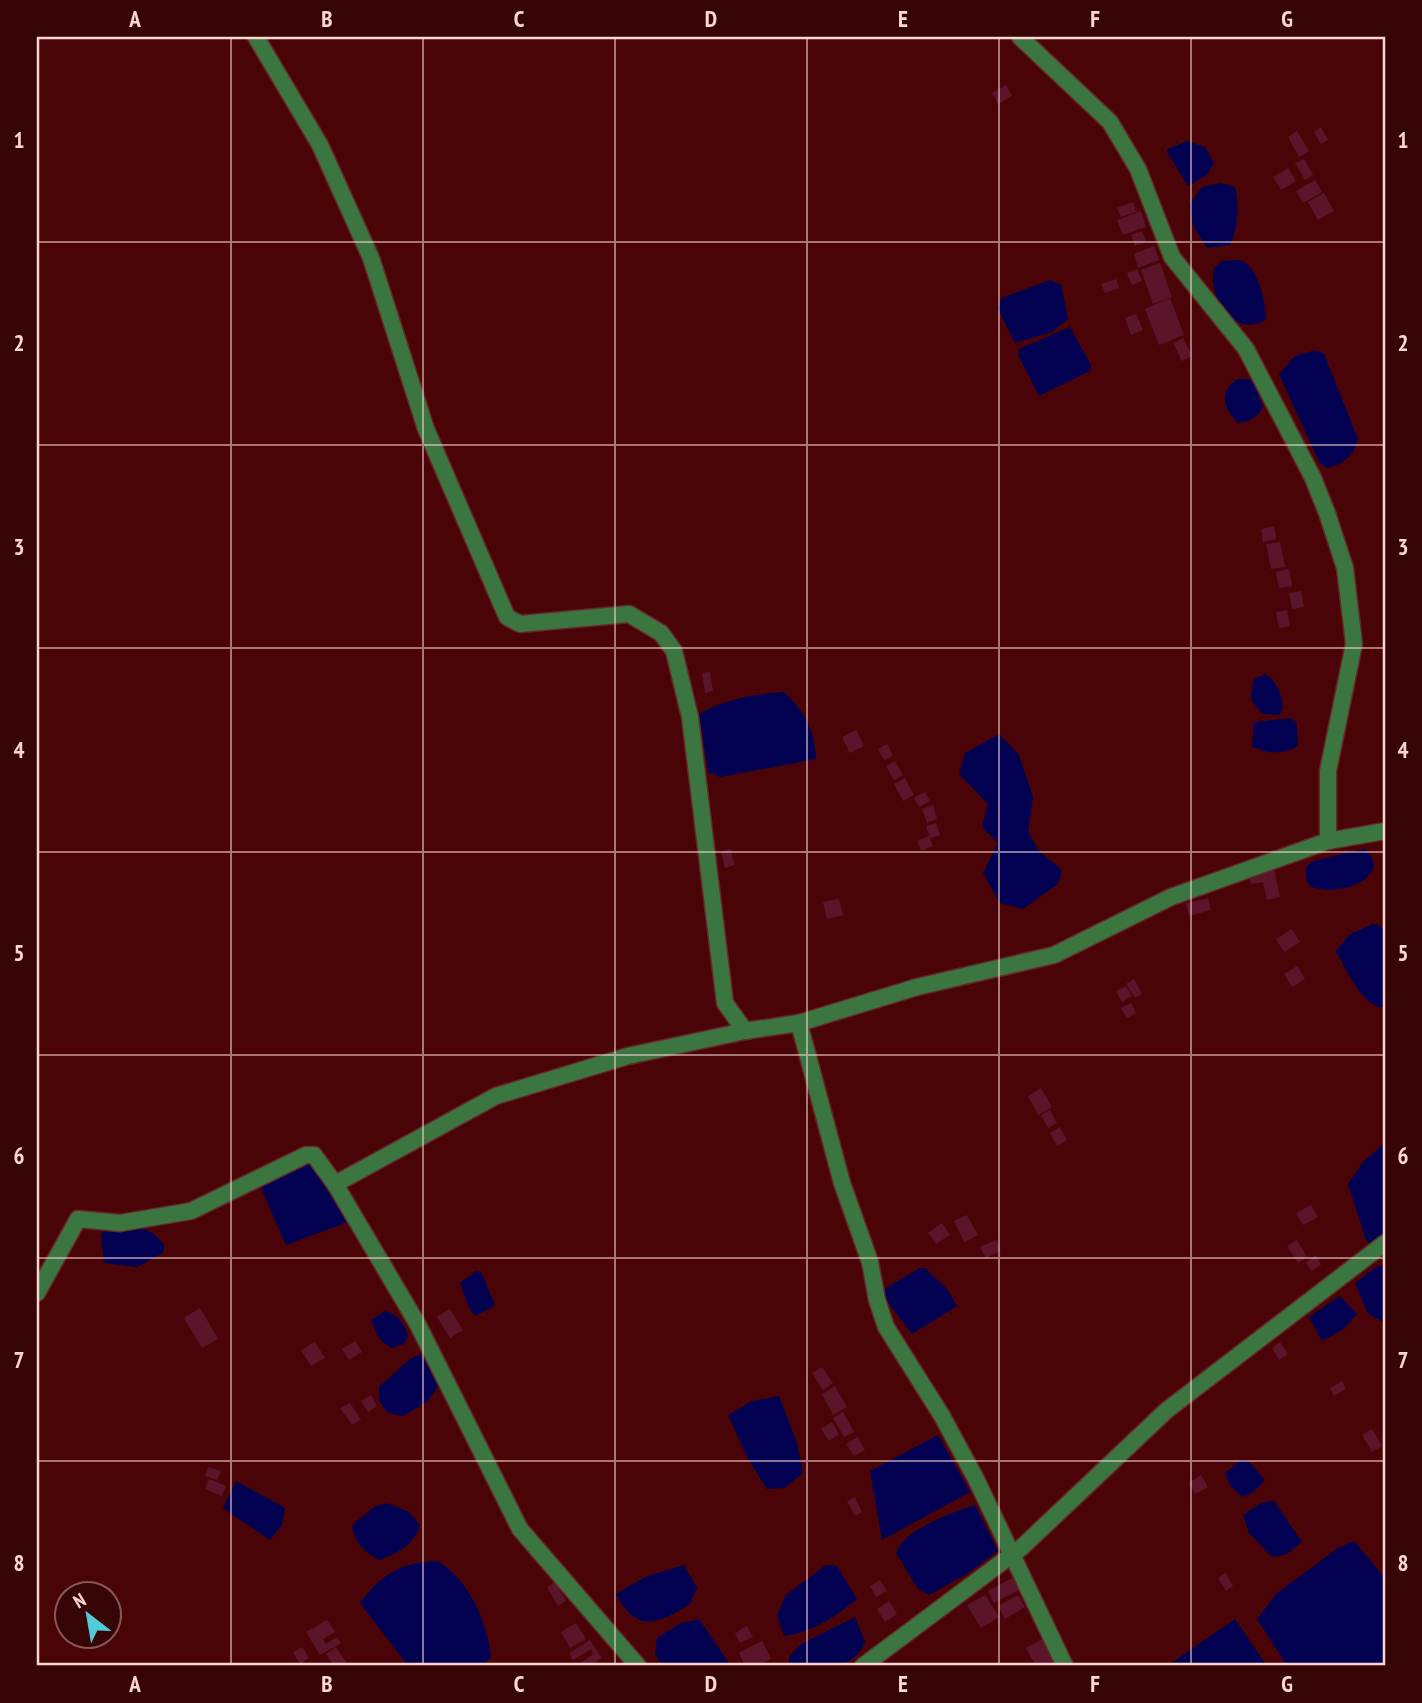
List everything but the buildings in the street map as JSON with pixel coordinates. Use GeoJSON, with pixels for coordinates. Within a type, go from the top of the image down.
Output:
{"type":"FeatureCollection","features":[{"type":"Feature","properties":{"kind":"street"},"geometry":{"type":"LineString","coordinates":[[257,37],[320,145],[371,258],[426,429],[508,617],[520,624],[629,614],[661,634],[674,651],[690,717],[725,1003],[745,1031]]}},
{"type":"Feature","properties":{"kind":"street"},"geometry":{"type":"LineString","coordinates":[[1020,37],[1110,122],[1138,169],[1172,257],[1246,349],[1313,478],[1327,513],[1346,568],[1354,644],[1328,771],[1328,841]]}},
{"type":"Feature","properties":{"kind":"street"},"geometry":{"type":"LineString","coordinates":[[335,1184],[496,1096],[628,1056],[745,1031],[799,1023],[916,988],[1054,955],[1171,897],[1328,841],[1385,831]]}},
{"type":"Feature","properties":{"kind":"street"},"geometry":{"type":"LineString","coordinates":[[799,1023],[842,1184],[870,1262],[877,1300],[886,1327],[942,1416],[976,1479],[1065,1666]]}},
{"type":"Feature","properties":{"kind":"street"},"geometry":{"type":"LineString","coordinates":[[37,1293],[78,1219],[120,1223],[191,1211],[306,1155],[314,1155],[335,1184],[417,1323],[520,1529],[638,1666]]}},
{"type":"Feature","properties":{"kind":"street"},"geometry":{"type":"LineString","coordinates":[[863,1666],[1011,1555],[1167,1410],[1385,1243]]}},
{"type":"Feature","properties":{"kind":"shaded area"},"geometry":{"type":"Polygon","coordinates":[[[1187,141],[1205,147],[1214,163],[1207,175],[1188,186],[1166,150],[1187,141]]]}},
{"type":"Feature","properties":{"kind":"shaded area"},"geometry":{"type":"Polygon","coordinates":[[[1221,183],[1235,187],[1237,223],[1230,245],[1207,248],[1193,226],[1189,205],[1202,187],[1221,183]]]}},
{"type":"Feature","properties":{"kind":"shaded area"},"geometry":{"type":"Polygon","coordinates":[[[1241,260],[1257,278],[1264,304],[1266,320],[1254,324],[1233,320],[1225,313],[1215,292],[1214,268],[1222,261],[1241,260]]]}},
{"type":"Feature","properties":{"kind":"shaded area"},"geometry":{"type":"Polygon","coordinates":[[[1050,280],[1061,285],[1068,319],[1052,332],[1015,343],[997,307],[1002,298],[1050,280]]]}},
{"type":"Feature","properties":{"kind":"shaded area"},"geometry":{"type":"Polygon","coordinates":[[[1070,327],[1091,365],[1090,371],[1039,396],[1018,355],[1019,349],[1070,327]]]}},
{"type":"Feature","properties":{"kind":"shaded area"},"geometry":{"type":"Polygon","coordinates":[[[1316,350],[1324,354],[1358,439],[1348,458],[1328,468],[1320,464],[1279,374],[1295,356],[1316,350]]]}},
{"type":"Feature","properties":{"kind":"shaded area"},"geometry":{"type":"Polygon","coordinates":[[[1237,379],[1249,379],[1255,384],[1263,407],[1253,418],[1238,423],[1229,412],[1225,400],[1227,389],[1237,379]]]}},
{"type":"Feature","properties":{"kind":"shaded area"},"geometry":{"type":"Polygon","coordinates":[[[1265,674],[1276,684],[1280,694],[1283,709],[1279,715],[1262,714],[1251,699],[1253,680],[1265,674]]]}},
{"type":"Feature","properties":{"kind":"shaded area"},"geometry":{"type":"Polygon","coordinates":[[[784,692],[798,707],[811,730],[816,759],[720,777],[708,772],[699,714],[740,698],[784,692]]]}},
{"type":"Feature","properties":{"kind":"shaded area"},"geometry":{"type":"Polygon","coordinates":[[[1291,718],[1297,724],[1298,745],[1294,748],[1275,752],[1262,751],[1252,746],[1254,722],[1291,718]]]}},
{"type":"Feature","properties":{"kind":"shaded area"},"geometry":{"type":"Polygon","coordinates":[[[999,734],[1019,755],[1033,797],[1028,832],[1039,851],[1062,870],[1058,884],[1023,909],[1000,903],[983,873],[998,843],[982,827],[988,804],[959,774],[965,753],[999,734]]]}},
{"type":"Feature","properties":{"kind":"shaded area"},"geometry":{"type":"Polygon","coordinates":[[[1364,849],[1372,857],[1374,866],[1364,880],[1346,888],[1327,890],[1310,886],[1306,880],[1306,867],[1313,861],[1364,849]]]}},
{"type":"Feature","properties":{"kind":"shaded area"},"geometry":{"type":"Polygon","coordinates":[[[1372,924],[1379,925],[1385,932],[1385,1006],[1379,1008],[1359,990],[1336,951],[1349,935],[1372,924]]]}},
{"type":"Feature","properties":{"kind":"shaded area"},"geometry":{"type":"Polygon","coordinates":[[[1385,1143],[1385,1239],[1371,1245],[1366,1240],[1348,1184],[1364,1161],[1385,1143]]]}},
{"type":"Feature","properties":{"kind":"shaded area"},"geometry":{"type":"Polygon","coordinates":[[[311,1157],[348,1222],[286,1245],[260,1186],[311,1157]]]}},
{"type":"Feature","properties":{"kind":"shaded area"},"geometry":{"type":"Polygon","coordinates":[[[136,1226],[153,1233],[164,1244],[163,1253],[137,1267],[104,1263],[101,1235],[108,1227],[136,1226]]]}},
{"type":"Feature","properties":{"kind":"shaded area"},"geometry":{"type":"Polygon","coordinates":[[[1377,1266],[1385,1266],[1385,1323],[1368,1314],[1355,1283],[1377,1266]]]}},
{"type":"Feature","properties":{"kind":"shaded area"},"geometry":{"type":"Polygon","coordinates":[[[920,1268],[925,1268],[947,1289],[957,1306],[912,1334],[886,1300],[884,1289],[920,1268]]]}},
{"type":"Feature","properties":{"kind":"shaded area"},"geometry":{"type":"Polygon","coordinates":[[[476,1271],[481,1272],[495,1305],[476,1316],[469,1308],[460,1283],[476,1271]]]}},
{"type":"Feature","properties":{"kind":"shaded area"},"geometry":{"type":"Polygon","coordinates":[[[1340,1296],[1357,1314],[1344,1329],[1322,1341],[1309,1317],[1340,1296]]]}},
{"type":"Feature","properties":{"kind":"shaded area"},"geometry":{"type":"Polygon","coordinates":[[[385,1311],[397,1317],[404,1326],[408,1335],[404,1344],[391,1348],[379,1339],[371,1320],[385,1311]]]}},
{"type":"Feature","properties":{"kind":"shaded area"},"geometry":{"type":"Polygon","coordinates":[[[420,1354],[442,1381],[428,1401],[403,1416],[388,1413],[379,1401],[379,1387],[410,1359],[420,1354]]]}},
{"type":"Feature","properties":{"kind":"shaded area"},"geometry":{"type":"Polygon","coordinates":[[[779,1396],[797,1443],[803,1473],[784,1488],[767,1489],[748,1459],[728,1415],[752,1401],[779,1396]]]}},
{"type":"Feature","properties":{"kind":"shaded area"},"geometry":{"type":"Polygon","coordinates":[[[938,1435],[970,1492],[882,1540],[870,1471],[938,1435]]]}},
{"type":"Feature","properties":{"kind":"shaded area"},"geometry":{"type":"Polygon","coordinates":[[[1247,1460],[1265,1480],[1252,1493],[1242,1497],[1230,1485],[1225,1473],[1239,1461],[1247,1460]]]}},
{"type":"Feature","properties":{"kind":"shaded area"},"geometry":{"type":"Polygon","coordinates":[[[236,1481],[285,1508],[282,1525],[270,1540],[223,1508],[236,1481]]]}},
{"type":"Feature","properties":{"kind":"shaded area"},"geometry":{"type":"Polygon","coordinates":[[[1274,1501],[1302,1542],[1287,1554],[1272,1557],[1249,1533],[1243,1515],[1261,1503],[1274,1501]]]}},
{"type":"Feature","properties":{"kind":"shaded area"},"geometry":{"type":"Polygon","coordinates":[[[387,1503],[409,1512],[420,1525],[414,1538],[404,1547],[379,1560],[361,1546],[352,1525],[374,1507],[387,1503]]]}},
{"type":"Feature","properties":{"kind":"shaded area"},"geometry":{"type":"Polygon","coordinates":[[[975,1505],[998,1551],[968,1573],[929,1595],[918,1589],[896,1553],[901,1544],[918,1529],[975,1505]]]}},
{"type":"Feature","properties":{"kind":"shaded area"},"geometry":{"type":"Polygon","coordinates":[[[1354,1541],[1385,1578],[1385,1665],[1287,1666],[1257,1619],[1277,1593],[1338,1548],[1354,1541]]]}},
{"type":"Feature","properties":{"kind":"shaded area"},"geometry":{"type":"Polygon","coordinates":[[[438,1561],[468,1591],[481,1617],[491,1658],[481,1666],[408,1666],[360,1603],[376,1584],[393,1572],[414,1564],[438,1561]]]}},
{"type":"Feature","properties":{"kind":"shaded area"},"geometry":{"type":"Polygon","coordinates":[[[684,1565],[697,1588],[690,1604],[668,1616],[649,1622],[640,1620],[624,1607],[616,1594],[645,1577],[684,1565]]]}},
{"type":"Feature","properties":{"kind":"shaded area"},"geometry":{"type":"Polygon","coordinates":[[[826,1565],[837,1566],[857,1599],[823,1623],[784,1636],[777,1615],[786,1595],[826,1565]]]}},
{"type":"Feature","properties":{"kind":"shaded area"},"geometry":{"type":"Polygon","coordinates":[[[855,1617],[865,1642],[852,1659],[833,1666],[789,1666],[789,1657],[801,1644],[855,1617]]]}},
{"type":"Feature","properties":{"kind":"shaded area"},"geometry":{"type":"Polygon","coordinates":[[[699,1619],[731,1666],[662,1666],[655,1654],[657,1638],[681,1623],[699,1619]]]}},
{"type":"Feature","properties":{"kind":"shaded area"},"geometry":{"type":"Polygon","coordinates":[[[1235,1619],[1267,1666],[1167,1666],[1235,1619]]]}}]}
